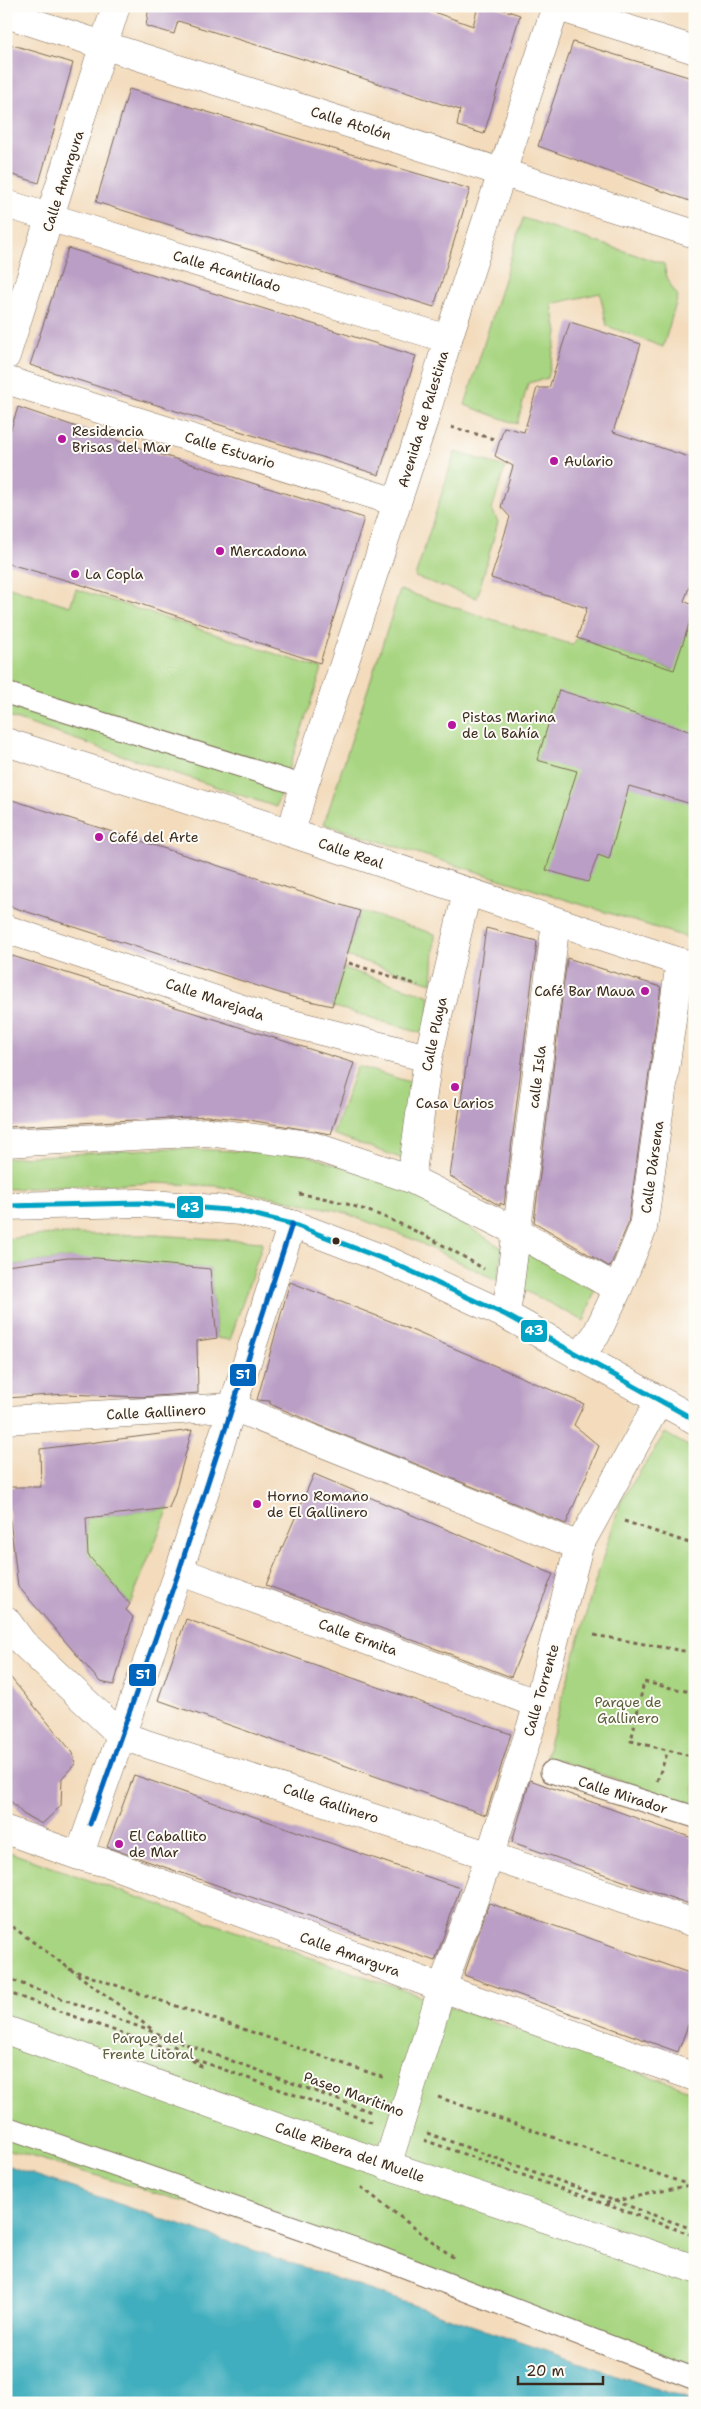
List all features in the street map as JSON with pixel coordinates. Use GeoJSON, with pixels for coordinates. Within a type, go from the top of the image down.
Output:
{"type":"FeatureCollection","features":[{"type":"Feature","properties":{"kind":"street","name":"Calle Amargura"},"geometry":{"type":"LineString","coordinates":[[6,356],[116,6]]}},
{"type":"Feature","properties":{"kind":"street"},"geometry":{"type":"LineString","coordinates":[[556,6],[695,50]]}},
{"type":"Feature","properties":{"kind":"street","name":"Avenida de Palestina"},"geometry":{"type":"LineString","coordinates":[[291,833],[304,786],[424,420],[448,339],[556,6]]}},
{"type":"Feature","properties":{"kind":"street","name":"Calle Atolón"},"geometry":{"type":"LineString","coordinates":[[6,14],[503,171],[695,234]]}},
{"type":"Feature","properties":{"kind":"street","name":"Calle Acantilado"},"geometry":{"type":"LineString","coordinates":[[6,204],[448,339]]}},
{"type":"Feature","properties":{"kind":"street","name":"Calle Estuario"},"geometry":{"type":"LineString","coordinates":[[6,380],[396,502]]}},
{"type":"Feature","properties":{"kind":"street"},"geometry":{"type":"LineString","coordinates":[[6,693],[304,786]]}},
{"type":"Feature","properties":{"kind":"street","name":"Calle Real"},"geometry":{"type":"LineString","coordinates":[[6,742],[291,833],[687,964]]}},
{"type":"Feature","properties":{"kind":"street","name":"Calle Playa"},"geometry":{"type":"LineString","coordinates":[[411,1178],[428,1058],[467,892]]}},
{"type":"Feature","properties":{"kind":"street","name":"calle Isla"},"geometry":{"type":"LineString","coordinates":[[506,1315],[556,922]]}},
{"type":"Feature","properties":{"kind":"street","name":"Calle Marejada"},"geometry":{"type":"LineString","coordinates":[[6,929],[269,1018],[428,1058]]}},
{"type":"Feature","properties":{"kind":"street","name":"Calle Dársena"},"geometry":{"type":"LineString","coordinates":[[579,1357],[596,1335],[618,1289],[643,1228],[687,964]]}},
{"type":"Feature","properties":{"kind":"street"},"geometry":{"type":"LineString","coordinates":[[6,1143],[208,1132],[310,1145],[411,1178],[517,1232],[618,1289]]}},
{"type":"Feature","properties":{"kind":"street"},"geometry":{"type":"LineString","coordinates":[[6,1206],[140,1203],[240,1211],[292,1224],[391,1262],[506,1315],[695,1420]]}},
{"type":"Feature","properties":{"kind":"street"},"geometry":{"type":"LineString","coordinates":[[78,1856],[179,1571],[292,1224]]}},
{"type":"Feature","properties":{"kind":"street","name":"Calle Torrente"},"geometry":{"type":"LineString","coordinates":[[387,2166],[442,1988],[490,1855],[538,1704],[579,1546],[659,1401]]}},
{"type":"Feature","properties":{"kind":"street","name":"Calle Gallinero"},"geometry":{"type":"LineString","coordinates":[[6,1420],[233,1407],[579,1546]]}},
{"type":"Feature","properties":{"kind":"street","name":"Calle Ermita"},"geometry":{"type":"LineString","coordinates":[[179,1571],[538,1704]]}},
{"type":"Feature","properties":{"kind":"street","name":"Calle Gallinero"},"geometry":{"type":"LineString","coordinates":[[6,1620],[22,1642],[122,1736],[695,1923]]}},
{"type":"Feature","properties":{"kind":"street","name":"Calle Mirador"},"geometry":{"type":"LineString","coordinates":[[551,1772],[695,1817]]}},
{"type":"Feature","properties":{"kind":"street","name":"Calle Amargura"},"geometry":{"type":"LineString","coordinates":[[6,1830],[78,1856],[110,1864],[442,1988],[695,2077]]}},
{"type":"Feature","properties":{"kind":"street","name":"Calle Ribera del Muelle"},"geometry":{"type":"LineString","coordinates":[[6,2030],[387,2166],[695,2269]]}},
{"type":"Feature","properties":{"kind":"street"},"geometry":{"type":"LineString","coordinates":[[6,2128],[371,2254],[695,2379]]}},
{"type":"Feature","properties":{"kind":"path"},"geometry":{"type":"LineString","coordinates":[[424,420],[494,439]]}},
{"type":"Feature","properties":{"kind":"path"},"geometry":{"type":"LineString","coordinates":[[350,963],[444,992]]}},
{"type":"Feature","properties":{"kind":"path"},"geometry":{"type":"LineString","coordinates":[[622,1520],[695,1545]]}},
{"type":"Feature","properties":{"kind":"path"},"geometry":{"type":"LineString","coordinates":[[594,1634],[695,1653]]}},
{"type":"Feature","properties":{"kind":"path"},"geometry":{"type":"LineString","coordinates":[[695,1675],[693,1693],[644,1682],[631,1741],[695,1758]]}},
{"type":"Feature","properties":{"kind":"path"},"geometry":{"type":"LineString","coordinates":[[664,1786],[656,1784],[668,1750]]}},
{"type":"Feature","properties":{"kind":"path","name":"Paseo Marítimo"},"geometry":{"type":"LineString","coordinates":[[6,1978],[399,2127],[695,2230]]}},
{"type":"Feature","properties":{"kind":"path"},"geometry":{"type":"LineString","coordinates":[[6,1992],[399,2127],[602,2204],[695,2236]]}},
{"type":"Feature","properties":{"kind":"path"},"geometry":{"type":"LineString","coordinates":[[602,2204],[695,2184]]}},
{"type":"Feature","properties":{"kind":"green space"},"geometry":{"type":"Polygon","coordinates":[[[523,218],[664,264],[669,281],[678,296],[663,347],[607,326],[600,293],[552,304],[557,333],[548,378],[528,383],[517,424],[465,405],[523,218]]]}},
{"type":"Feature","properties":{"kind":"green space"},"geometry":{"type":"Polygon","coordinates":[[[455,452],[505,467],[492,509],[498,522],[477,598],[415,577],[455,452]]]}},
{"type":"Feature","properties":{"kind":"green space"},"geometry":{"type":"Polygon","coordinates":[[[6,586],[70,606],[76,589],[322,669],[276,807],[6,716],[6,586]]]}},
{"type":"Feature","properties":{"kind":"green space"},"geometry":{"type":"Polygon","coordinates":[[[400,590],[573,645],[577,638],[673,670],[695,606],[695,940],[324,824],[400,590]]]}},
{"type":"Feature","properties":{"kind":"green space"},"geometry":{"type":"Polygon","coordinates":[[[360,911],[435,934],[432,983],[346,956],[360,911]]]}},
{"type":"Feature","properties":{"kind":"green space"},"geometry":{"type":"Polygon","coordinates":[[[343,968],[430,996],[427,1035],[332,1006],[343,968]]]}},
{"type":"Feature","properties":{"kind":"green space"},"geometry":{"type":"Polygon","coordinates":[[[357,1066],[416,1084],[409,1161],[333,1134],[357,1066]]]}},
{"type":"Feature","properties":{"kind":"green space"},"geometry":{"type":"Polygon","coordinates":[[[166,1148],[304,1154],[406,1188],[502,1248],[498,1281],[412,1239],[340,1211],[217,1186],[155,1183],[6,1189],[6,1158],[166,1148]]]}},
{"type":"Feature","properties":{"kind":"green space"},"geometry":{"type":"Polygon","coordinates":[[[54,1234],[156,1235],[263,1242],[230,1340],[217,1338],[210,1269],[68,1258],[6,1266],[6,1239],[54,1234]]]}},
{"type":"Feature","properties":{"kind":"green space"},"geometry":{"type":"Polygon","coordinates":[[[525,1252],[595,1290],[584,1321],[518,1287],[525,1252]]]}},
{"type":"Feature","properties":{"kind":"green space","name":"Parque de Gallinero"},"geometry":{"type":"Polygon","coordinates":[[[665,1433],[695,1450],[695,1805],[546,1756],[593,1589],[621,1501],[665,1433]]]}},
{"type":"Feature","properties":{"kind":"green space"},"geometry":{"type":"Polygon","coordinates":[[[169,1508],[130,1604],[88,1555],[86,1520],[92,1517],[169,1508]]]}},
{"type":"Feature","properties":{"kind":"green space","name":"Parque del Frente Litoral"},"geometry":{"type":"Polygon","coordinates":[[[6,1851],[695,2092],[695,2375],[475,2287],[6,2149],[6,1851]]]}},
{"type":"Feature","properties":{"kind":"water"},"geometry":{"type":"Polygon","coordinates":[[[6,2165],[695,2402],[695,2403],[6,2403],[6,2165]]]}},
{"type":"Feature","properties":{"kind":"building"},"geometry":{"type":"Polygon","coordinates":[[[149,6],[417,6],[473,26],[478,6],[493,6],[520,15],[484,134],[457,126],[460,110],[322,65],[178,21],[174,34],[146,26],[149,6]]]}},
{"type":"Feature","properties":{"kind":"building"},"geometry":{"type":"Polygon","coordinates":[[[573,42],[695,79],[695,203],[538,146],[573,42]]]}},
{"type":"Feature","properties":{"kind":"building"},"geometry":{"type":"Polygon","coordinates":[[[6,43],[73,63],[39,183],[6,173],[6,43]]]}},
{"type":"Feature","properties":{"kind":"building"},"geometry":{"type":"Polygon","coordinates":[[[129,89],[470,189],[434,307],[96,202],[129,89]]]}},
{"type":"Feature","properties":{"kind":"building"},"geometry":{"type":"Polygon","coordinates":[[[68,248],[416,356],[379,475],[30,365],[68,248]]]}},
{"type":"Feature","properties":{"kind":"building"},"geometry":{"type":"Polygon","coordinates":[[[570,322],[641,344],[613,432],[695,459],[695,571],[684,601],[695,606],[674,670],[577,638],[587,608],[491,578],[510,517],[501,507],[513,466],[495,456],[504,427],[524,432],[537,388],[549,388],[570,322]]]}},
{"type":"Feature","properties":{"kind":"building","name":"Mercadona"},"geometry":{"type":"Polygon","coordinates":[[[18,407],[121,442],[364,518],[320,663],[76,583],[6,563],[6,444],[18,407]]]}},
{"type":"Feature","properties":{"kind":"building"},"geometry":{"type":"Polygon","coordinates":[[[559,690],[695,733],[695,805],[629,786],[609,859],[598,855],[588,882],[546,870],[577,771],[537,760],[559,690]]]}},
{"type":"Feature","properties":{"kind":"building"},"geometry":{"type":"Polygon","coordinates":[[[6,798],[360,911],[332,1006],[292,997],[6,905],[6,798]]]}},
{"type":"Feature","properties":{"kind":"building"},"geometry":{"type":"Polygon","coordinates":[[[486,928],[537,941],[504,1205],[500,1203],[500,1206],[450,1176],[486,928]]]}},
{"type":"Feature","properties":{"kind":"building"},"geometry":{"type":"Polygon","coordinates":[[[6,954],[354,1063],[331,1134],[249,1120],[207,1116],[6,1127],[6,954]]]}},
{"type":"Feature","properties":{"kind":"building"},"geometry":{"type":"Polygon","coordinates":[[[567,958],[661,987],[628,1224],[610,1267],[534,1222],[567,958]]]}},
{"type":"Feature","properties":{"kind":"building"},"geometry":{"type":"Polygon","coordinates":[[[68,1258],[97,1258],[210,1269],[217,1338],[197,1341],[198,1393],[142,1397],[66,1394],[6,1398],[6,1266],[68,1258]]]}},
{"type":"Feature","properties":{"kind":"building"},"geometry":{"type":"Polygon","coordinates":[[[290,1282],[395,1323],[584,1404],[574,1425],[599,1446],[566,1524],[321,1426],[270,1404],[270,1401],[257,1400],[290,1282]]]}},
{"type":"Feature","properties":{"kind":"building"},"geometry":{"type":"Polygon","coordinates":[[[192,1430],[169,1508],[86,1518],[88,1555],[130,1604],[126,1610],[133,1617],[114,1685],[100,1682],[18,1586],[6,1487],[41,1487],[40,1449],[192,1430]]]}},
{"type":"Feature","properties":{"kind":"building"},"geometry":{"type":"Polygon","coordinates":[[[314,1474],[553,1574],[511,1677],[266,1585],[314,1474]]]}},
{"type":"Feature","properties":{"kind":"building"},"geometry":{"type":"Polygon","coordinates":[[[186,1619],[511,1734],[486,1815],[158,1700],[186,1619]]]}},
{"type":"Feature","properties":{"kind":"building"},"geometry":{"type":"Polygon","coordinates":[[[6,1672],[73,1753],[75,1764],[62,1778],[61,1806],[42,1824],[23,1814],[6,1796],[6,1672]]]}},
{"type":"Feature","properties":{"kind":"building"},"geometry":{"type":"Polygon","coordinates":[[[134,1775],[460,1888],[435,1961],[107,1847],[134,1775]]]}},
{"type":"Feature","properties":{"kind":"building"},"geometry":{"type":"Polygon","coordinates":[[[530,1780],[695,1839],[695,1906],[512,1842],[530,1780]]]}},
{"type":"Feature","properties":{"kind":"building"},"geometry":{"type":"Polygon","coordinates":[[[489,1903],[695,1975],[695,2006],[678,2052],[464,1975],[489,1903]]]}},
{"type":"Feature","properties":{"kind":"transit line","name":"43"},"geometry":{"type":"LineString","coordinates":[[6,1206],[140,1203],[240,1211],[292,1224],[391,1262],[506,1315],[695,1420]]}},
{"type":"Feature","properties":{"kind":"transit line","name":"51"},"geometry":{"type":"LineString","coordinates":[[90,1824],[179,1571],[292,1224]]}},
{"type":"Feature","properties":{"kind":"place","name":"Residencia Brisas del Mar"},"geometry":{"type":"Point","coordinates":[62,439]}},
{"type":"Feature","properties":{"kind":"place","name":"Aulario"},"geometry":{"type":"Point","coordinates":[554,461]}},
{"type":"Feature","properties":{"kind":"place","name":"Mercadona"},"geometry":{"type":"Point","coordinates":[220,551]}},
{"type":"Feature","properties":{"kind":"place","name":"La Copla"},"geometry":{"type":"Point","coordinates":[75,574]}},
{"type":"Feature","properties":{"kind":"place","name":"Pistas Marina de la Bahía"},"geometry":{"type":"Point","coordinates":[452,725]}},
{"type":"Feature","properties":{"kind":"place","name":"Café del Arte"},"geometry":{"type":"Point","coordinates":[99,837]}},
{"type":"Feature","properties":{"kind":"place","name":"Café Bar Maua"},"geometry":{"type":"Point","coordinates":[645,991]}},
{"type":"Feature","properties":{"kind":"place","name":"Casa Larios"},"geometry":{"type":"Point","coordinates":[455,1087]}},
{"type":"Feature","properties":{"kind":"place","name":"Horno Romano de El Gallinero"},"geometry":{"type":"Point","coordinates":[257,1504]}},
{"type":"Feature","properties":{"kind":"place","name":"El Caballito de Mar"},"geometry":{"type":"Point","coordinates":[119,1844]}}]}
